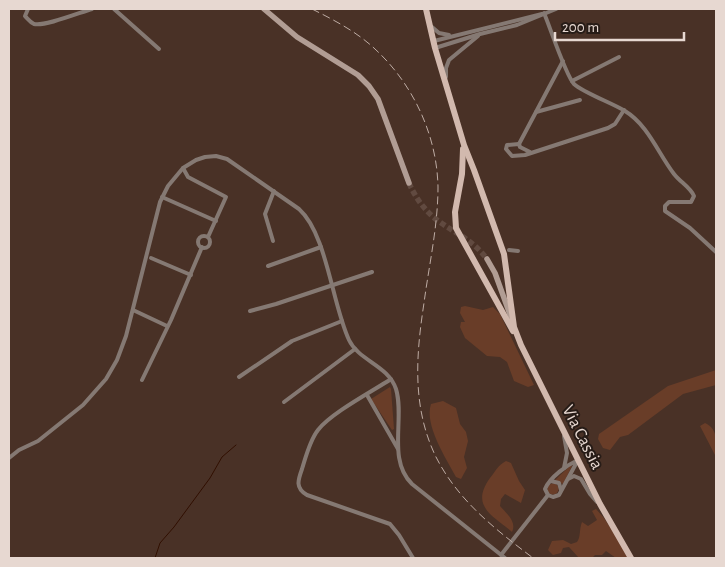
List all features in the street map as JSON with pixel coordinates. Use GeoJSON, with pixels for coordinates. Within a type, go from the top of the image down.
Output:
{"type":"FeatureCollection","features":[{"type":"Feature","properties":{"kind":"main road"},"geometry":{"type":"LineString","coordinates":[[264,9],[297,37],[358,75],[369,86],[378,99],[409,183]]}},
{"type":"Feature","properties":{"kind":"main road"},"geometry":{"type":"LineString","coordinates":[[426,9],[434,45],[464,145],[462,174],[455,212],[456,228],[521,345]]}},
{"type":"Feature","properties":{"kind":"main road","name":"Via Cassia"},"geometry":{"type":"LineString","coordinates":[[464,145],[504,254],[514,327],[521,345],[600,504],[631,558]]}},
{"type":"Feature","properties":{"kind":"main road"},"geometry":{"type":"LineString","coordinates":[[487,259],[495,273],[514,327]]}},
{"type":"Feature","properties":{"kind":"street"},"geometry":{"type":"LineString","coordinates":[[28,9],[26,16],[30,21],[37,24],[92,9]]}},
{"type":"Feature","properties":{"kind":"street"},"geometry":{"type":"LineString","coordinates":[[114,9],[159,49]]}},
{"type":"Feature","properties":{"kind":"street"},"geometry":{"type":"LineString","coordinates":[[434,45],[517,25],[544,16],[556,9]]}},
{"type":"Feature","properties":{"kind":"street"},"geometry":{"type":"LineString","coordinates":[[434,45],[452,36],[544,16]]}},
{"type":"Feature","properties":{"kind":"street"},"geometry":{"type":"LineString","coordinates":[[544,16],[572,81],[579,87],[624,110],[640,124],[672,172],[691,190],[694,196],[691,202],[666,204],[664,206],[665,211],[690,228],[716,252]]}},
{"type":"Feature","properties":{"kind":"street"},"geometry":{"type":"LineString","coordinates":[[430,25],[439,33],[452,36]]}},
{"type":"Feature","properties":{"kind":"street"},"geometry":{"type":"LineString","coordinates":[[462,34],[466,46]]}},
{"type":"Feature","properties":{"kind":"street"},"geometry":{"type":"LineString","coordinates":[[447,89],[447,64],[480,34]]}},
{"type":"Feature","properties":{"kind":"street"},"geometry":{"type":"LineString","coordinates":[[572,81],[619,57]]}},
{"type":"Feature","properties":{"kind":"street"},"geometry":{"type":"LineString","coordinates":[[519,144],[563,61]]}},
{"type":"Feature","properties":{"kind":"street"},"geometry":{"type":"LineString","coordinates":[[536,112],[580,100]]}},
{"type":"Feature","properties":{"kind":"street"},"geometry":{"type":"LineString","coordinates":[[530,152],[519,144],[507,144],[506,149],[512,156],[525,155],[608,128],[615,124],[624,110]]}},
{"type":"Feature","properties":{"kind":"street"},"geometry":{"type":"LineString","coordinates":[[9,458],[19,450],[38,441],[83,405],[98,390],[117,360],[133,310],[152,228],[162,196],[175,176],[183,168],[202,158],[212,156],[223,158],[274,191],[307,218],[321,247],[349,340],[355,350],[380,368],[391,379],[397,395],[399,451],[403,472],[409,481],[505,558]]}},
{"type":"Feature","properties":{"kind":"street"},"geometry":{"type":"LineString","coordinates":[[183,168],[188,177],[226,197],[208,237],[209,245],[202,247]]}},
{"type":"Feature","properties":{"kind":"street"},"geometry":{"type":"LineString","coordinates":[[274,191],[266,214],[274,242]]}},
{"type":"Feature","properties":{"kind":"street"},"geometry":{"type":"LineString","coordinates":[[162,196],[216,221]]}},
{"type":"Feature","properties":{"kind":"street"},"geometry":{"type":"LineString","coordinates":[[202,247],[198,243],[199,238],[208,237]]}},
{"type":"Feature","properties":{"kind":"street"},"geometry":{"type":"LineString","coordinates":[[142,380],[202,247]]}},
{"type":"Feature","properties":{"kind":"street"},"geometry":{"type":"LineString","coordinates":[[268,266],[321,247]]}},
{"type":"Feature","properties":{"kind":"street"},"geometry":{"type":"LineString","coordinates":[[509,250],[518,251]]}},
{"type":"Feature","properties":{"kind":"street"},"geometry":{"type":"LineString","coordinates":[[151,258],[191,275]]}},
{"type":"Feature","properties":{"kind":"street"},"geometry":{"type":"LineString","coordinates":[[250,311],[372,272]]}},
{"type":"Feature","properties":{"kind":"street"},"geometry":{"type":"LineString","coordinates":[[133,310],[167,326]]}},
{"type":"Feature","properties":{"kind":"street"},"geometry":{"type":"LineString","coordinates":[[240,377],[292,340],[342,321]]}},
{"type":"Feature","properties":{"kind":"street"},"geometry":{"type":"LineString","coordinates":[[284,402],[355,350]]}},
{"type":"Feature","properties":{"kind":"street"},"geometry":{"type":"LineString","coordinates":[[391,379],[331,418],[318,429],[299,476],[298,487],[304,493],[311,496],[390,524],[413,558]]}},
{"type":"Feature","properties":{"kind":"street"},"geometry":{"type":"LineString","coordinates":[[367,395],[399,451]]}},
{"type":"Feature","properties":{"kind":"street"},"geometry":{"type":"LineString","coordinates":[[563,469],[567,453],[564,431]]}},
{"type":"Feature","properties":{"kind":"street"},"geometry":{"type":"LineString","coordinates":[[548,495],[546,488],[549,482],[563,469],[578,460]]}},
{"type":"Feature","properties":{"kind":"street"},"geometry":{"type":"LineString","coordinates":[[548,495],[555,497],[561,492],[578,460]]}},
{"type":"Feature","properties":{"kind":"street"},"geometry":{"type":"LineString","coordinates":[[567,481],[573,476],[580,478],[600,504]]}},
{"type":"Feature","properties":{"kind":"street"},"geometry":{"type":"LineString","coordinates":[[549,482],[559,483],[561,492]]}},
{"type":"Feature","properties":{"kind":"street"},"geometry":{"type":"LineString","coordinates":[[501,555],[548,495]]}},
{"type":"Feature","properties":{"kind":"shaded area"},"geometry":{"type":"Polygon","coordinates":[[[465,306],[483,310],[493,307],[500,314],[534,385],[528,387],[514,381],[507,362],[500,357],[487,356],[465,338],[460,327],[461,322],[465,322],[460,313],[461,307],[465,306]]]}},
{"type":"Feature","properties":{"kind":"shaded area"},"geometry":{"type":"Polygon","coordinates":[[[716,370],[716,385],[683,394],[628,435],[620,437],[610,450],[603,448],[598,439],[599,434],[668,386],[716,370]]]}},
{"type":"Feature","properties":{"kind":"shaded area"},"geometry":{"type":"Polygon","coordinates":[[[390,387],[394,429],[392,430],[371,399],[390,387]]]}},
{"type":"Feature","properties":{"kind":"shaded area"},"geometry":{"type":"Polygon","coordinates":[[[443,401],[456,408],[460,424],[466,432],[468,441],[464,457],[467,468],[461,479],[456,477],[433,431],[430,412],[431,404],[443,401]]]}},
{"type":"Feature","properties":{"kind":"shaded area"},"geometry":{"type":"Polygon","coordinates":[[[705,423],[715,433],[716,457],[700,426],[705,423]]]}},
{"type":"Feature","properties":{"kind":"shaded area"},"geometry":{"type":"Polygon","coordinates":[[[506,461],[511,463],[525,490],[521,503],[505,494],[501,499],[500,506],[512,521],[512,532],[486,509],[482,496],[490,478],[506,461]]]}},
{"type":"Feature","properties":{"kind":"shaded area"},"geometry":{"type":"Polygon","coordinates":[[[571,465],[563,484],[555,480],[571,465]]]}},
{"type":"Feature","properties":{"kind":"shaded area"},"geometry":{"type":"Polygon","coordinates":[[[553,483],[559,489],[553,495],[547,489],[553,483]]]}},
{"type":"Feature","properties":{"kind":"shaded area"},"geometry":{"type":"Polygon","coordinates":[[[596,509],[630,558],[616,558],[606,551],[602,555],[595,555],[592,558],[579,558],[569,547],[563,548],[561,553],[553,555],[548,550],[552,541],[563,540],[571,544],[577,542],[582,522],[588,526],[597,520],[592,511],[596,509]]]}},
{"type":"Feature","properties":{"kind":"waterway"},"geometry":{"type":"LineString","coordinates":[[155,558],[160,543],[210,478],[222,457],[236,445]]}},
{"type":"Feature","properties":{"kind":"tunnel"},"geometry":{"type":"LineString","coordinates":[[409,183],[417,198],[428,212],[470,242],[487,259]]}},
{"type":"Feature","properties":{"kind":"railway"},"geometry":{"type":"LineString","coordinates":[[312,9],[353,32],[389,63],[411,94],[428,130],[437,168],[438,202],[419,342],[418,380],[422,418],[435,455],[454,486],[491,525],[533,558]]}}]}
